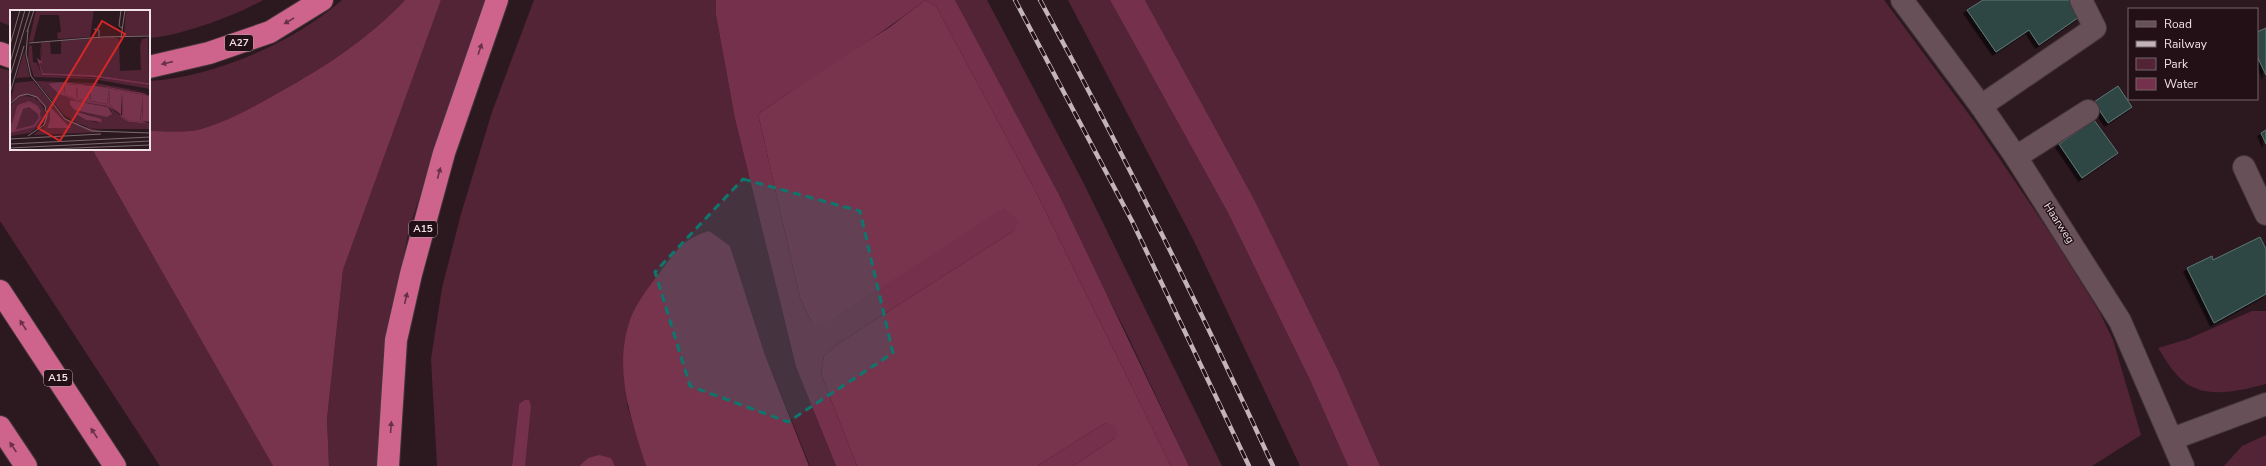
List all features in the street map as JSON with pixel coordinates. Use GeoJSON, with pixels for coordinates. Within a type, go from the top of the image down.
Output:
{"type":"FeatureCollection","features":[{"type":"Feature","properties":{"kind":"highway","name":"A27"},"geometry":{"type":"LineString","coordinates":[[150,67],[209,54],[270,32],[322,0]]}},
{"type":"Feature","properties":{"kind":"highway","name":"A15"},"geometry":{"type":"LineString","coordinates":[[388,466],[396,340],[411,274],[444,153],[497,0]]}},
{"type":"Feature","properties":{"kind":"highway"},"geometry":{"type":"LineString","coordinates":[[0,53],[10,57]]}},
{"type":"Feature","properties":{"kind":"highway","name":"A15"},"geometry":{"type":"LineString","coordinates":[[0,291],[115,466]]}},
{"type":"Feature","properties":{"kind":"highway"},"geometry":{"type":"LineString","coordinates":[[0,427],[26,466]]}},
{"type":"Feature","properties":{"kind":"street","name":"Haarweg"},"geometry":{"type":"LineString","coordinates":[[1902,0],[1981,106],[2016,157],[2120,321],[2183,466]]}},
{"type":"Feature","properties":{"kind":"street"},"geometry":{"type":"LineString","coordinates":[[1981,106],[2095,28],[2081,0]]}},
{"type":"Feature","properties":{"kind":"street"},"geometry":{"type":"LineString","coordinates":[[2016,157],[2088,111]]}},
{"type":"Feature","properties":{"kind":"street"},"geometry":{"type":"LineString","coordinates":[[2244,167],[2266,214]]}},
{"type":"Feature","properties":{"kind":"street"},"geometry":{"type":"LineString","coordinates":[[2172,439],[2266,404]]}},
{"type":"Feature","properties":{"kind":"highlighted area"},"geometry":{"type":"Polygon","coordinates":[[[743,179],[860,211],[893,353],[788,422],[690,386],[655,272],[743,179]]]}},
{"type":"Feature","properties":{"kind":"green space"},"geometry":{"type":"Polygon","coordinates":[[[0,0],[263,0],[223,19],[176,33],[150,38],[150,10],[10,10],[10,26],[0,22],[0,0]]]}},
{"type":"Feature","properties":{"kind":"green space"},"geometry":{"type":"Polygon","coordinates":[[[342,0],[405,0],[361,40],[329,62],[278,93],[231,118],[196,130],[150,131],[150,81],[200,73],[226,65],[277,43],[322,16],[342,0]]]}},
{"type":"Feature","properties":{"kind":"green space"},"geometry":{"type":"Polygon","coordinates":[[[441,0],[485,0],[409,229],[389,335],[381,466],[329,466],[327,419],[343,270],[441,0]]]}},
{"type":"Feature","properties":{"kind":"green space"},"geometry":{"type":"Polygon","coordinates":[[[534,0],[716,0],[716,15],[735,119],[796,367],[836,466],[810,466],[765,355],[730,246],[627,404],[646,466],[615,466],[611,458],[588,458],[579,466],[525,466],[519,404],[512,466],[437,466],[431,359],[442,288],[461,214],[492,112],[534,0]]]}},
{"type":"Feature","properties":{"kind":"green space"},"geometry":{"type":"Polygon","coordinates":[[[955,0],[987,0],[1083,182],[1222,466],[1189,466],[1126,332],[955,0]]]}},
{"type":"Feature","properties":{"kind":"green space"},"geometry":{"type":"Polygon","coordinates":[[[1068,0],[1110,0],[1227,211],[1310,380],[1348,466],[1300,466],[1194,241],[1068,0]]]}},
{"type":"Feature","properties":{"kind":"green space"},"geometry":{"type":"Polygon","coordinates":[[[1145,0],[1884,0],[1976,124],[2054,239],[2100,313],[2113,340],[2141,435],[2092,466],[1380,466],[1338,370],[1254,199],[1145,0]]]}},
{"type":"Feature","properties":{"kind":"green space"},"geometry":{"type":"Polygon","coordinates":[[[0,68],[10,71],[10,150],[93,150],[273,466],[160,466],[0,221],[0,68]]]}},
{"type":"Feature","properties":{"kind":"green space"},"geometry":{"type":"Polygon","coordinates":[[[2252,311],[2266,311],[2266,384],[2226,392],[2196,389],[2187,384],[2178,376],[2158,348],[2188,339],[2252,311]]]}},
{"type":"Feature","properties":{"kind":"green space"},"geometry":{"type":"Polygon","coordinates":[[[2266,435],[2266,466],[2224,466],[2242,446],[2266,435]]]}},
{"type":"Feature","properties":{"kind":"shaded area"},"geometry":{"type":"Polygon","coordinates":[[[405,0],[441,0],[343,270],[327,419],[329,466],[273,466],[93,150],[150,150],[150,131],[196,130],[221,122],[295,83],[329,62],[361,40],[405,0]]]}},
{"type":"Feature","properties":{"kind":"shaded area"},"geometry":{"type":"Polygon","coordinates":[[[925,0],[936,6],[1036,192],[1171,466],[1073,466],[1115,438],[1105,423],[1037,466],[857,466],[821,374],[824,356],[839,343],[1015,230],[826,323],[812,323],[800,298],[758,114],[825,68],[890,27],[925,0]]]}},
{"type":"Feature","properties":{"kind":"shaded area"},"geometry":{"type":"Polygon","coordinates":[[[709,231],[730,246],[765,355],[809,466],[646,466],[630,412],[624,376],[623,357],[625,339],[630,320],[636,307],[652,282],[676,251],[693,237],[709,231]]]}},
{"type":"Feature","properties":{"kind":"shaded area"},"geometry":{"type":"Polygon","coordinates":[[[599,455],[611,458],[615,466],[579,466],[588,458],[599,455]]]}},
{"type":"Feature","properties":{"kind":"water"},"geometry":{"type":"Polygon","coordinates":[[[716,0],[925,0],[884,30],[758,114],[800,298],[812,323],[826,323],[1004,208],[1019,221],[1015,230],[839,343],[824,356],[821,374],[857,466],[836,466],[796,367],[735,119],[716,15],[716,0]]]}},
{"type":"Feature","properties":{"kind":"water"},"geometry":{"type":"Polygon","coordinates":[[[925,0],[955,0],[1059,195],[1189,466],[1171,466],[1036,192],[936,6],[925,0]]]}},
{"type":"Feature","properties":{"kind":"water"},"geometry":{"type":"Polygon","coordinates":[[[1110,0],[1145,0],[1254,199],[1338,370],[1380,466],[1348,466],[1310,380],[1227,211],[1110,0]]]}},
{"type":"Feature","properties":{"kind":"water"},"geometry":{"type":"Polygon","coordinates":[[[525,400],[529,400],[531,406],[525,466],[512,466],[519,404],[525,400]]]}},
{"type":"Feature","properties":{"kind":"water"},"geometry":{"type":"Polygon","coordinates":[[[1105,423],[1113,425],[1117,432],[1115,438],[1073,466],[1037,466],[1105,423]]]}},
{"type":"Feature","properties":{"kind":"building"},"geometry":{"type":"Polygon","coordinates":[[[1983,0],[2071,0],[2082,15],[2039,45],[2029,30],[1996,52],[1967,10],[1983,0]]]}},
{"type":"Feature","properties":{"kind":"building"},"geometry":{"type":"Polygon","coordinates":[[[2266,28],[2266,75],[2258,58],[2258,32],[2266,28]]]}},
{"type":"Feature","properties":{"kind":"building"},"geometry":{"type":"Polygon","coordinates":[[[2118,86],[2132,107],[2108,123],[2094,102],[2118,86]]]}},
{"type":"Feature","properties":{"kind":"building"},"geometry":{"type":"Polygon","coordinates":[[[2094,120],[2118,153],[2082,178],[2059,144],[2094,120]]]}},
{"type":"Feature","properties":{"kind":"building"},"geometry":{"type":"Polygon","coordinates":[[[2266,130],[2266,144],[2261,133],[2266,130]]]}},
{"type":"Feature","properties":{"kind":"building"},"geometry":{"type":"Polygon","coordinates":[[[2260,237],[2266,249],[2266,294],[2214,323],[2187,268],[2212,256],[2213,260],[2260,237]]]}},
{"type":"Feature","properties":{"kind":"railway"},"geometry":{"type":"LineString","coordinates":[[1015,0],[1132,221],[1249,466]]}},
{"type":"Feature","properties":{"kind":"railway"},"geometry":{"type":"LineString","coordinates":[[1040,0],[1071,57],[1160,231],[1273,466]]}}]}
